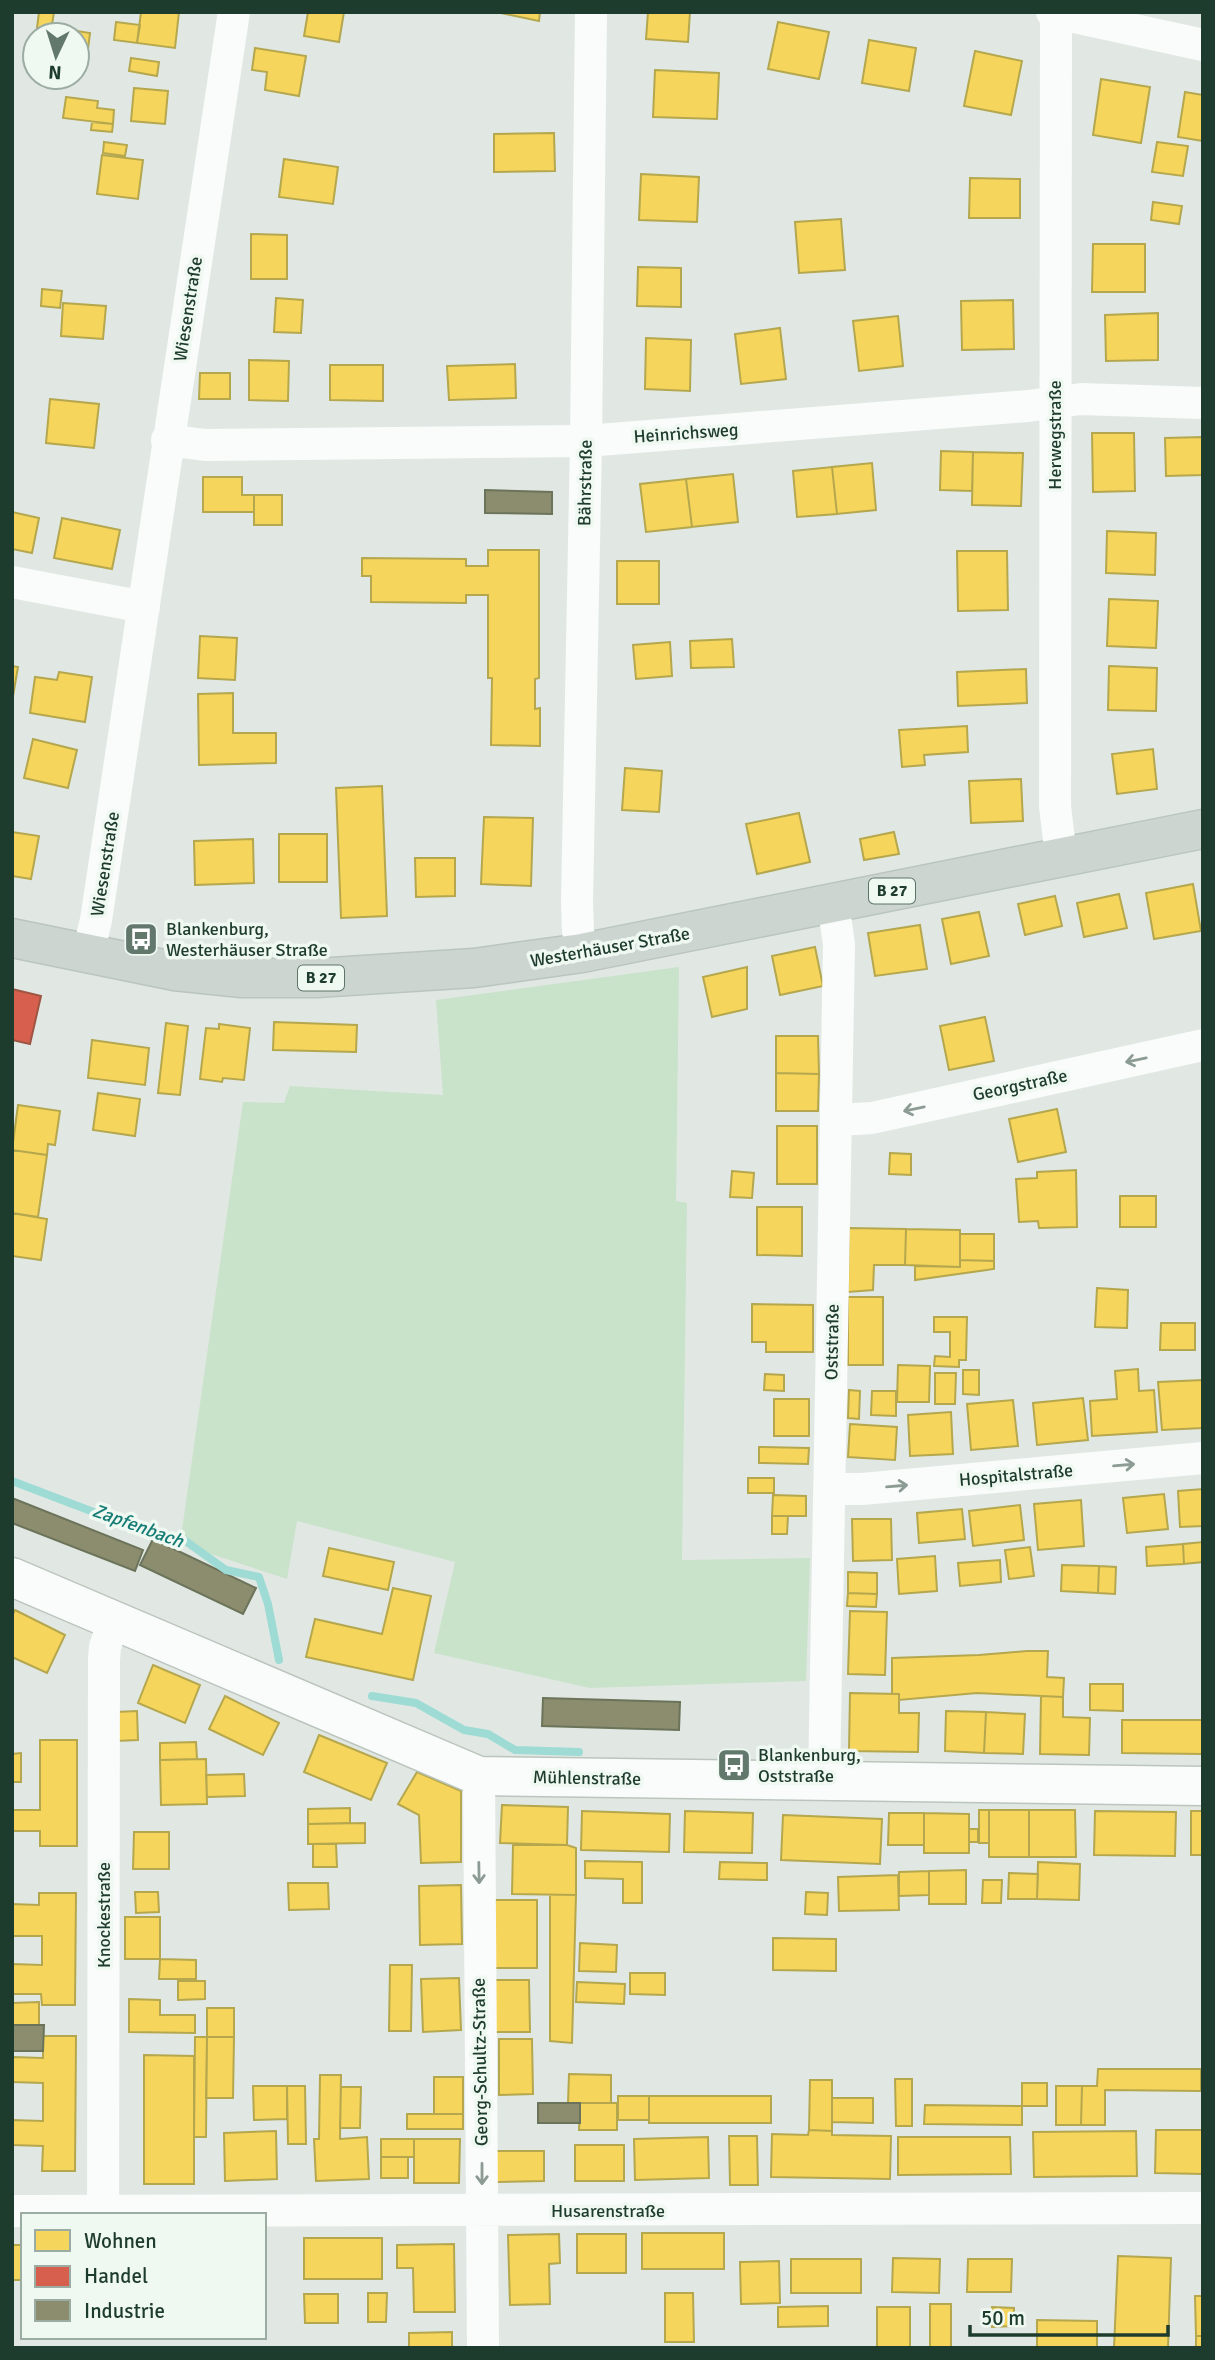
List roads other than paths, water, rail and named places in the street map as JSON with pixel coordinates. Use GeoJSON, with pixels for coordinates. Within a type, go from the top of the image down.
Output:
{"type":"FeatureCollection","features":[{"type":"Feature","properties":{"kind":"main road","name":"Westerhäuser Straße"},"geometry":{"type":"LineString","coordinates":[[12,938],[203,976],[279,979],[474,968],[582,953],[1203,829]]}},
{"type":"Feature","properties":{"kind":"street","name":"Wiesenstraße"},"geometry":{"type":"LineString","coordinates":[[88,954],[96,920],[234,12]]}},
{"type":"Feature","properties":{"kind":"street","name":"Bährstraße"},"geometry":{"type":"LineString","coordinates":[[582,953],[577,902],[591,12]]}},
{"type":"Feature","properties":{"kind":"street"},"geometry":{"type":"LineString","coordinates":[[1054,13],[1203,45]]}},
{"type":"Feature","properties":{"kind":"street","name":"Herwegstraße"},"geometry":{"type":"LineString","coordinates":[[1054,13],[1055,806],[1061,858]]}},
{"type":"Feature","properties":{"kind":"street","name":"Heinrichsweg"},"geometry":{"type":"LineString","coordinates":[[167,440],[205,445],[586,441],[1028,407],[1081,399],[1203,403]]}},
{"type":"Feature","properties":{"kind":"street"},"geometry":{"type":"LineString","coordinates":[[12,582],[144,607]]}},
{"type":"Feature","properties":{"kind":"street","name":"Oststraße"},"geometry":{"type":"LineString","coordinates":[[824,1782],[839,944],[833,903]]}},
{"type":"Feature","properties":{"kind":"street","name":"Georgstraße"},"geometry":{"type":"LineString","coordinates":[[837,1120],[872,1118],[1203,1045]]}},
{"type":"Feature","properties":{"kind":"street","name":"Hospitalstraße"},"geometry":{"type":"LineString","coordinates":[[829,1489],[862,1489],[1203,1458]]}},
{"type":"Feature","properties":{"kind":"street","name":"Mühlenstraße"},"geometry":{"type":"LineString","coordinates":[[12,1577],[479,1776],[1203,1786]]}},
{"type":"Feature","properties":{"kind":"street","name":"Knockestraße"},"geometry":{"type":"LineString","coordinates":[[103,2211],[104,1660],[105,1647],[114,1620]]}},
{"type":"Feature","properties":{"kind":"street","name":"Georg-Schultz-Straße"},"geometry":{"type":"LineString","coordinates":[[479,1776],[483,2348]]}},
{"type":"Feature","properties":{"kind":"street","name":"Husarenstraße"},"geometry":{"type":"LineString","coordinates":[[12,2211],[1203,2208]]}},
{"type":"Feature","properties":{"kind":"waterway","name":"Zapfenbach"},"geometry":{"type":"LineString","coordinates":[[12,1481],[112,1519],[184,1540],[226,1570],[259,1577],[268,1604],[279,1660]]}},
{"type":"Feature","properties":{"kind":"waterway","name":"Zapfenbach"},"geometry":{"type":"LineString","coordinates":[[372,1696],[416,1703],[464,1730],[488,1734],[515,1750],[579,1752]]}},
{"type":"Feature","properties":{"kind":"place","name":"Blankenburg, Westerhäuser Straße"},"geometry":{"type":"Point","coordinates":[141,939]}},
{"type":"Feature","properties":{"kind":"place","name":"Blankenburg, Oststraße"},"geometry":{"type":"Point","coordinates":[734,1765]}}]}
